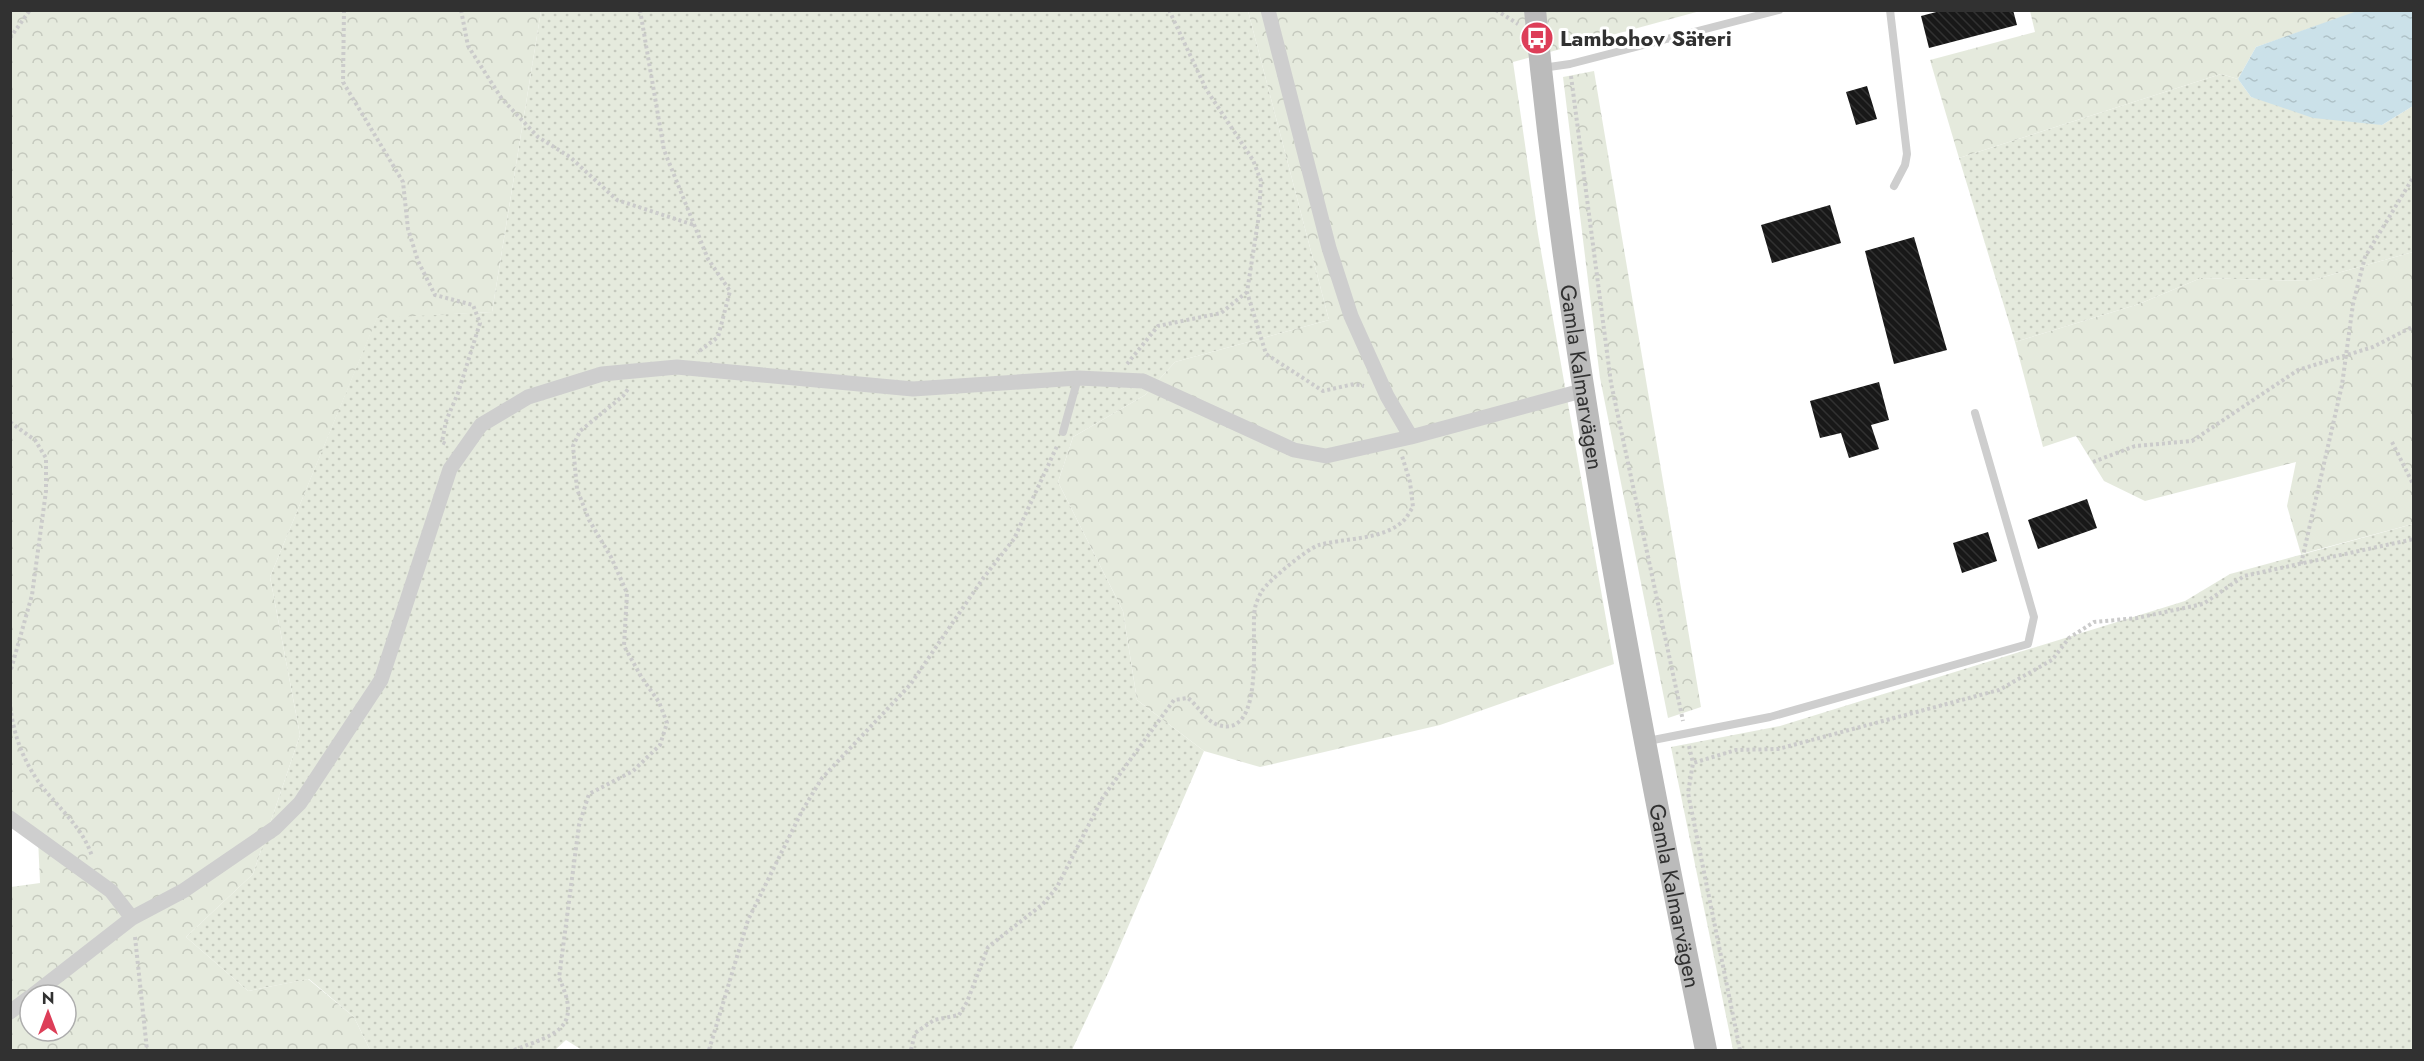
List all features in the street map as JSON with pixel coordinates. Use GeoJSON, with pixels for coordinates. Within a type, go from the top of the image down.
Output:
{"type":"FeatureCollection","features":[{"type":"Feature","properties":{"kind":"street"},"geometry":{"type":"LineString","coordinates":[[1268,10],[1329,248],[1351,316],[1404,439]]}},
{"type":"Feature","properties":{"kind":"street","name":"Gamla Kalmarvägen"},"geometry":{"type":"LineString","coordinates":[[1534,10],[1559,228],[1609,542],[1706,1050]]}},
{"type":"Feature","properties":{"kind":"street"},"geometry":{"type":"LineString","coordinates":[[49,983],[132,918],[183,891],[275,828],[300,803],[381,680],[450,469],[481,425],[528,397],[602,374],[677,367],[913,389],[1078,378],[1143,381],[1294,450],[1326,456],[1404,439],[1585,390]]}},
{"type":"Feature","properties":{"kind":"street"},"geometry":{"type":"LineString","coordinates":[[10,818],[111,891],[132,918]]}},
{"type":"Feature","properties":{"kind":"lane"},"geometry":{"type":"LineString","coordinates":[[1541,69],[1570,64],[1779,10]]}},
{"type":"Feature","properties":{"kind":"lane"},"geometry":{"type":"LineString","coordinates":[[1890,10],[1907,154],[1905,165],[1894,186]]}},
{"type":"Feature","properties":{"kind":"lane"},"geometry":{"type":"LineString","coordinates":[[1063,432],[1078,378]]}},
{"type":"Feature","properties":{"kind":"lane"},"geometry":{"type":"LineString","coordinates":[[1647,741],[1770,717],[2028,644],[2034,617],[1975,413]]}},
{"type":"Feature","properties":{"kind":"path"},"geometry":{"type":"LineString","coordinates":[[10,38],[30,10]]}},
{"type":"Feature","properties":{"kind":"path"},"geometry":{"type":"LineString","coordinates":[[344,10],[343,82],[403,182],[408,229],[418,261],[435,295],[473,305],[480,323],[458,393],[446,421],[442,442],[460,454]]}},
{"type":"Feature","properties":{"kind":"path"},"geometry":{"type":"LineString","coordinates":[[461,10],[468,46],[502,99],[538,137],[570,157],[617,200],[695,226]]}},
{"type":"Feature","properties":{"kind":"path"},"geometry":{"type":"LineString","coordinates":[[640,10],[664,150],[708,260],[730,291],[718,338],[677,367]]}},
{"type":"Feature","properties":{"kind":"path"},"geometry":{"type":"LineString","coordinates":[[1169,10],[1206,89],[1253,160],[1261,181],[1259,215],[1247,292],[1266,354],[1323,391],[1354,384],[1370,387]]}},
{"type":"Feature","properties":{"kind":"path"},"geometry":{"type":"LineString","coordinates":[[1570,64],[1611,383],[1693,763],[1688,793],[1740,1050]]}},
{"type":"Feature","properties":{"kind":"path"},"geometry":{"type":"LineString","coordinates":[[2301,564],[2342,385],[2353,304],[2365,257],[2414,176]]}},
{"type":"Feature","properties":{"kind":"path"},"geometry":{"type":"LineString","coordinates":[[1114,380],[1158,326],[1221,313],[1247,292]]}},
{"type":"Feature","properties":{"kind":"path"},"geometry":{"type":"LineString","coordinates":[[2092,462],[2135,446],[2192,441],[2298,370],[2373,347],[2414,326]]}},
{"type":"Feature","properties":{"kind":"path"},"geometry":{"type":"LineString","coordinates":[[514,1050],[555,1035],[567,1021],[568,998],[559,978],[579,825],[589,794],[633,771],[660,746],[667,723],[659,702],[624,646],[627,593],[611,557],[589,520],[577,489],[573,446],[580,431],[623,396],[632,381],[629,372]]}},
{"type":"Feature","properties":{"kind":"path"},"geometry":{"type":"LineString","coordinates":[[10,422],[35,440],[46,459],[46,491],[32,595],[10,673]]}},
{"type":"Feature","properties":{"kind":"path"},"geometry":{"type":"LineString","coordinates":[[709,1050],[748,920],[802,811],[822,778],[910,685],[984,577],[1014,539],[1063,432]]}},
{"type":"Feature","properties":{"kind":"path"},"geometry":{"type":"LineString","coordinates":[[911,1050],[915,1033],[934,1020],[959,1015],[967,1002],[988,947],[1042,904],[1058,887],[1103,797],[1174,700],[1188,698],[1200,707],[1208,719],[1219,725],[1233,724],[1243,717],[1250,704],[1254,671],[1255,609],[1262,591],[1279,574],[1316,546],[1382,532],[1402,522],[1413,507],[1404,439]]}},
{"type":"Feature","properties":{"kind":"path"},"geometry":{"type":"LineString","coordinates":[[2392,442],[2414,486]]}},
{"type":"Feature","properties":{"kind":"path"},"geometry":{"type":"LineString","coordinates":[[1693,763],[1736,750],[1778,749],[2000,690],[2052,660],[2069,638],[2094,622],[2137,618],[2203,604],[2244,576],[2414,539]]}},
{"type":"Feature","properties":{"kind":"path"},"geometry":{"type":"LineString","coordinates":[[10,701],[11,717],[27,765],[86,840],[94,864],[95,879]]}},
{"type":"Feature","properties":{"kind":"path"},"geometry":{"type":"LineString","coordinates":[[132,918],[147,1050]]}},
{"type":"Feature","properties":{"kind":"green space"},"geometry":{"type":"Polygon","coordinates":[[[11,11],[541,11],[492,312],[377,318],[270,577],[300,735],[253,874],[186,937],[248,991],[308,979],[354,1017],[370,1050],[11,1050],[11,887],[40,883],[38,838],[11,818],[11,11]]]}},
{"type":"Feature","properties":{"kind":"green space"},"geometry":{"type":"Polygon","coordinates":[[[541,11],[1248,11],[1329,320],[1175,362],[1145,395],[1073,437],[1058,482],[1123,611],[1137,700],[1204,751],[1109,971],[1072,1050],[582,1050],[566,1040],[555,1050],[370,1050],[354,1017],[309,979],[248,991],[186,937],[253,874],[300,735],[270,577],[377,317],[492,312],[541,11]]]}},
{"type":"Feature","properties":{"kind":"green space"},"geometry":{"type":"Polygon","coordinates":[[[1248,11],[1700,11],[1513,62],[1538,234],[1614,664],[1440,725],[1260,767],[1204,751],[1137,700],[1123,611],[1058,482],[1073,437],[1145,395],[1175,362],[1329,320],[1248,11]]]}},
{"type":"Feature","properties":{"kind":"green space"},"geometry":{"type":"Polygon","coordinates":[[[2030,11],[2360,11],[2256,47],[2238,79],[2221,74],[1959,158],[1930,60],[2035,32],[2030,11]]]}},
{"type":"Feature","properties":{"kind":"green space"},"geometry":{"type":"Polygon","coordinates":[[[1594,71],[1701,707],[1668,718],[1600,378],[1563,77],[1594,71]]]}},
{"type":"Feature","properties":{"kind":"green space"},"geometry":{"type":"Polygon","coordinates":[[[2221,74],[2238,79],[2251,97],[2382,125],[2413,106],[2413,252],[2309,281],[2201,278],[2139,304],[2015,342],[1959,158],[2221,74]]]}},
{"type":"Feature","properties":{"kind":"green space"},"geometry":{"type":"Polygon","coordinates":[[[2413,252],[2413,524],[2301,554],[2287,506],[2296,462],[2145,501],[2104,481],[2076,436],[2043,447],[2015,342],[2139,304],[2201,278],[2309,281],[2413,252]]]}},
{"type":"Feature","properties":{"kind":"green space"},"geometry":{"type":"Polygon","coordinates":[[[2413,524],[2413,1050],[1733,1050],[1671,747],[1780,726],[2185,601],[2230,574],[2413,524]]]}},
{"type":"Feature","properties":{"kind":"water"},"geometry":{"type":"Polygon","coordinates":[[[2360,10],[2413,11],[2413,106],[2382,125],[2313,118],[2251,97],[2238,79],[2256,47],[2360,10]]]}},
{"type":"Feature","properties":{"kind":"building"},"geometry":{"type":"Polygon","coordinates":[[[1944,10],[2013,10],[2017,25],[1929,48],[1921,16],[1944,10]]]}},
{"type":"Feature","properties":{"kind":"building"},"geometry":{"type":"Polygon","coordinates":[[[1867,86],[1877,119],[1856,125],[1846,92],[1867,86]]]}},
{"type":"Feature","properties":{"kind":"building"},"geometry":{"type":"Polygon","coordinates":[[[1830,205],[1841,243],[1772,263],[1761,225],[1830,205]]]}},
{"type":"Feature","properties":{"kind":"building"},"geometry":{"type":"Polygon","coordinates":[[[1914,237],[1947,350],[1894,364],[1865,251],[1914,237]]]}},
{"type":"Feature","properties":{"kind":"building"},"geometry":{"type":"Polygon","coordinates":[[[1879,382],[1889,420],[1871,425],[1879,449],[1849,458],[1841,433],[1820,438],[1810,401],[1879,382]]]}},
{"type":"Feature","properties":{"kind":"building"},"geometry":{"type":"Polygon","coordinates":[[[2087,499],[2097,528],[2038,549],[2028,520],[2087,499]]]}},
{"type":"Feature","properties":{"kind":"building"},"geometry":{"type":"Polygon","coordinates":[[[1988,532],[1997,561],[1962,573],[1953,543],[1988,532]]]}},
{"type":"Feature","properties":{"kind":"place","name":"Lambohov Säteri"},"geometry":{"type":"Point","coordinates":[1537,38]}}]}
